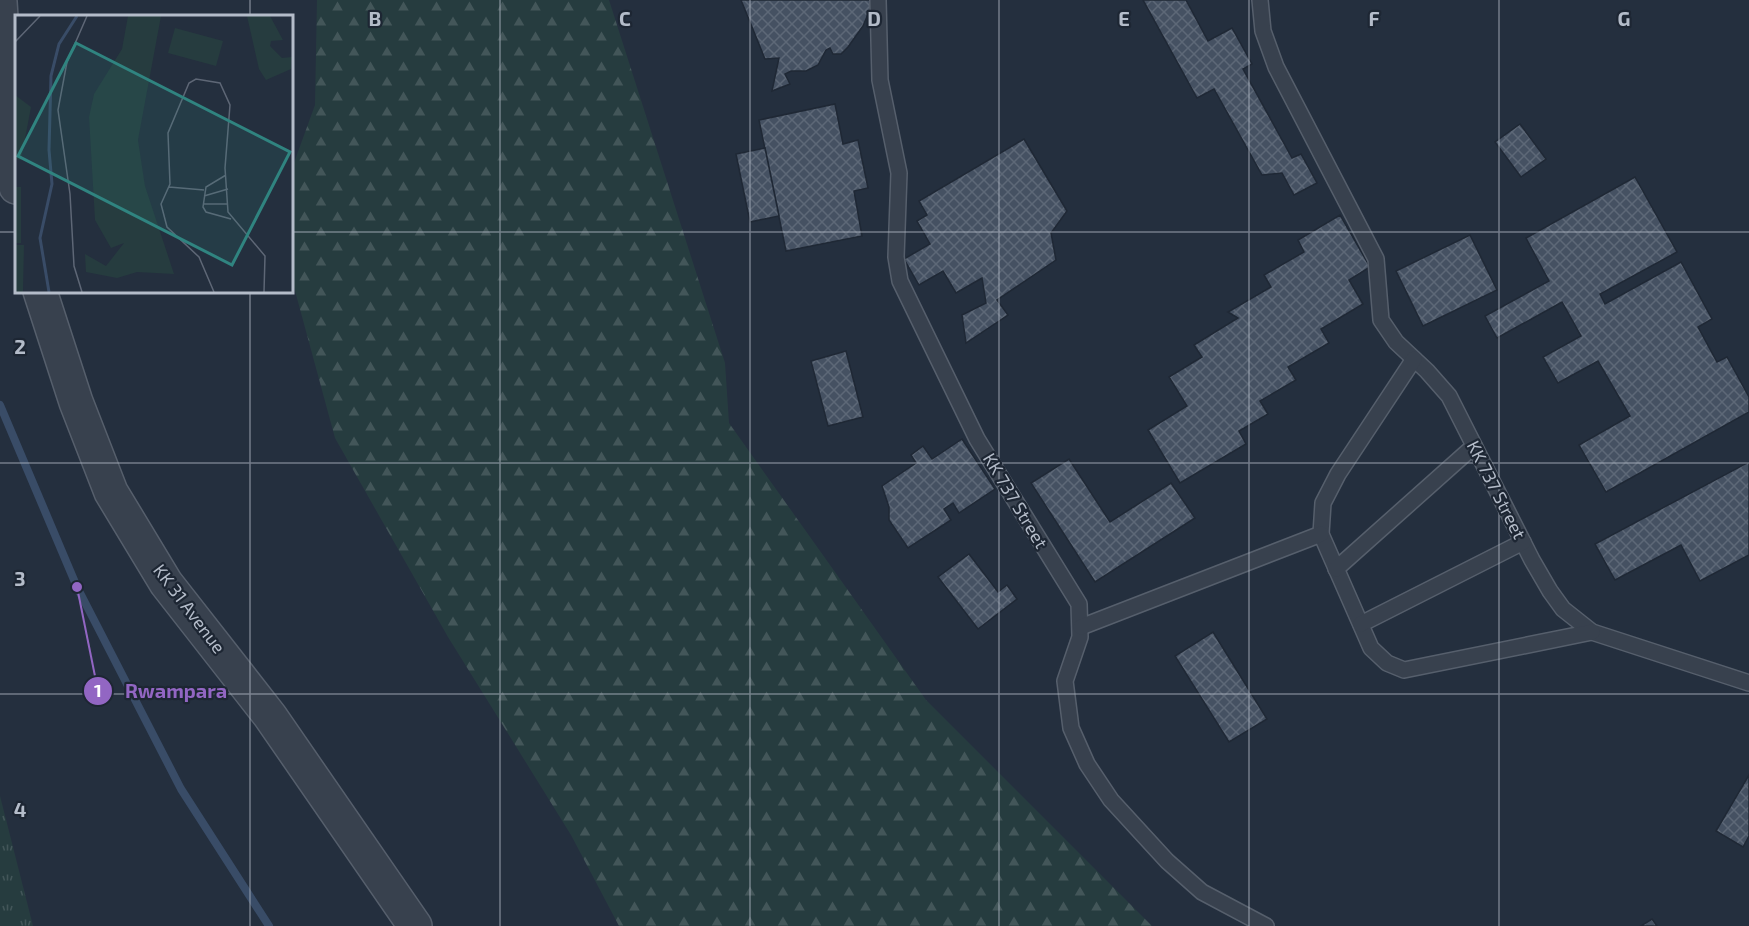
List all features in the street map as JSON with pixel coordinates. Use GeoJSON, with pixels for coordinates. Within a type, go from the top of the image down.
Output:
{"type":"FeatureCollection","features":[{"type":"Feature","properties":{"kind":"street"},"geometry":{"type":"LineString","coordinates":[[0,2],[10,155],[15,182]]}},
{"type":"Feature","properties":{"kind":"street","name":"KK 31 Avenue"},"geometry":{"type":"LineString","coordinates":[[40,292],[76,402],[111,492],[166,583],[270,716],[415,926]]}},
{"type":"Feature","properties":{"kind":"lane","name":"KK 737 Street"},"geometry":{"type":"LineString","coordinates":[[878,0],[880,80],[899,173],[897,257],[900,281],[977,439],[1079,604],[1080,638],[1065,681],[1071,728],[1087,764],[1111,800],[1167,861],[1202,892],[1266,926]]}},
{"type":"Feature","properties":{"kind":"lane","name":"KK 737 Street"},"geometry":{"type":"LineString","coordinates":[[1260,0],[1263,31],[1276,67],[1376,259],[1380,320],[1396,342],[1449,396],[1523,542],[1563,609],[1592,632],[1749,683]]}},
{"type":"Feature","properties":{"kind":"lane"},"geometry":{"type":"LineString","coordinates":[[1414,358],[1338,474],[1323,503],[1321,534],[1371,648],[1387,663],[1404,670],[1592,632]]}},
{"type":"Feature","properties":{"kind":"lane"},"geometry":{"type":"LineString","coordinates":[[1336,569],[1474,446]]}},
{"type":"Feature","properties":{"kind":"lane"},"geometry":{"type":"LineString","coordinates":[[1081,627],[1321,534]]}},
{"type":"Feature","properties":{"kind":"lane"},"geometry":{"type":"LineString","coordinates":[[1361,624],[1523,542]]}},
{"type":"Feature","properties":{"kind":"green space"},"geometry":{"type":"Polygon","coordinates":[[[317,0],[609,0],[725,363],[729,423],[926,700],[1152,926],[619,926],[571,835],[448,637],[335,438],[292,280],[292,168],[315,105],[317,0]]]}},
{"type":"Feature","properties":{"kind":"green space"},"geometry":{"type":"Polygon","coordinates":[[[0,796],[33,926],[0,926],[0,796]]]}},
{"type":"Feature","properties":{"kind":"building"},"geometry":{"type":"Polygon","coordinates":[[[741,0],[874,0],[863,26],[841,54],[833,54],[830,48],[826,50],[818,65],[806,71],[791,71],[785,74],[790,84],[772,91],[779,58],[765,59],[741,0]]]}},
{"type":"Feature","properties":{"kind":"building"},"geometry":{"type":"Polygon","coordinates":[[[1143,0],[1186,0],[1208,41],[1232,28],[1252,64],[1243,69],[1292,158],[1301,154],[1317,183],[1294,195],[1282,173],[1262,175],[1214,89],[1197,98],[1143,0]]]}},
{"type":"Feature","properties":{"kind":"building"},"geometry":{"type":"Polygon","coordinates":[[[835,104],[843,144],[858,140],[868,188],[854,191],[862,236],[786,251],[759,120],[835,104]]]}},
{"type":"Feature","properties":{"kind":"building"},"geometry":{"type":"Polygon","coordinates":[[[1520,124],[1546,159],[1521,177],[1495,142],[1520,124]]]}},
{"type":"Feature","properties":{"kind":"building"},"geometry":{"type":"Polygon","coordinates":[[[1024,139],[1067,211],[1051,233],[1056,260],[997,300],[1008,315],[966,343],[962,315],[986,303],[982,278],[956,293],[943,271],[919,285],[904,259],[930,244],[917,221],[927,215],[919,201],[1024,139]]]}},
{"type":"Feature","properties":{"kind":"building"},"geometry":{"type":"Polygon","coordinates":[[[765,148],[779,216],[750,222],[736,154],[765,148]]]}},
{"type":"Feature","properties":{"kind":"building"},"geometry":{"type":"Polygon","coordinates":[[[1635,177],[1677,252],[1600,294],[1605,304],[1681,262],[1712,319],[1698,327],[1717,362],[1727,357],[1749,397],[1749,412],[1606,492],[1579,445],[1630,416],[1598,361],[1558,383],[1543,357],[1581,336],[1562,302],[1497,338],[1485,316],[1549,281],[1526,238],[1635,177]]]}},
{"type":"Feature","properties":{"kind":"building"},"geometry":{"type":"Polygon","coordinates":[[[1340,215],[1370,267],[1349,280],[1363,304],[1321,329],[1329,343],[1288,367],[1296,380],[1260,401],[1268,414],[1239,431],[1246,444],[1180,483],[1148,430],[1187,406],[1169,377],[1202,357],[1194,345],[1238,318],[1228,312],[1271,287],[1264,275],[1304,252],[1298,240],[1340,215]]]}},
{"type":"Feature","properties":{"kind":"building"},"geometry":{"type":"Polygon","coordinates":[[[1470,235],[1497,290],[1423,326],[1396,271],[1470,235]]]}},
{"type":"Feature","properties":{"kind":"building"},"geometry":{"type":"Polygon","coordinates":[[[846,351],[863,417],[828,426],[811,361],[846,351]]]}},
{"type":"Feature","properties":{"kind":"building"},"geometry":{"type":"Polygon","coordinates":[[[962,439],[995,489],[959,513],[953,503],[944,509],[951,520],[908,548],[889,520],[889,507],[882,486],[916,463],[911,455],[923,446],[932,459],[962,439]]]}},
{"type":"Feature","properties":{"kind":"building"},"geometry":{"type":"Polygon","coordinates":[[[1069,459],[1110,522],[1171,483],[1195,518],[1095,582],[1031,483],[1069,459]]]}},
{"type":"Feature","properties":{"kind":"building"},"geometry":{"type":"Polygon","coordinates":[[[1749,462],[1749,555],[1700,581],[1681,545],[1615,580],[1595,544],[1749,462]]]}},
{"type":"Feature","properties":{"kind":"building"},"geometry":{"type":"Polygon","coordinates":[[[969,554],[998,592],[1007,585],[1017,599],[978,629],[938,577],[969,554]]]}},
{"type":"Feature","properties":{"kind":"building"},"geometry":{"type":"Polygon","coordinates":[[[1213,632],[1267,719],[1229,742],[1175,656],[1213,632]]]}},
{"type":"Feature","properties":{"kind":"building"},"geometry":{"type":"Polygon","coordinates":[[[1749,775],[1749,836],[1743,847],[1716,831],[1749,775]]]}},
{"type":"Feature","properties":{"kind":"building"},"geometry":{"type":"Polygon","coordinates":[[[1652,919],[1657,926],[1641,926],[1652,919]]]}},
{"type":"Feature","properties":{"kind":"waterway"},"geometry":{"type":"LineString","coordinates":[[0,405],[77,587],[181,789],[269,926]]}},
{"type":"Feature","properties":{"kind":"place","name":"Rwampara"},"geometry":{"type":"Point","coordinates":[77,587]}}]}
